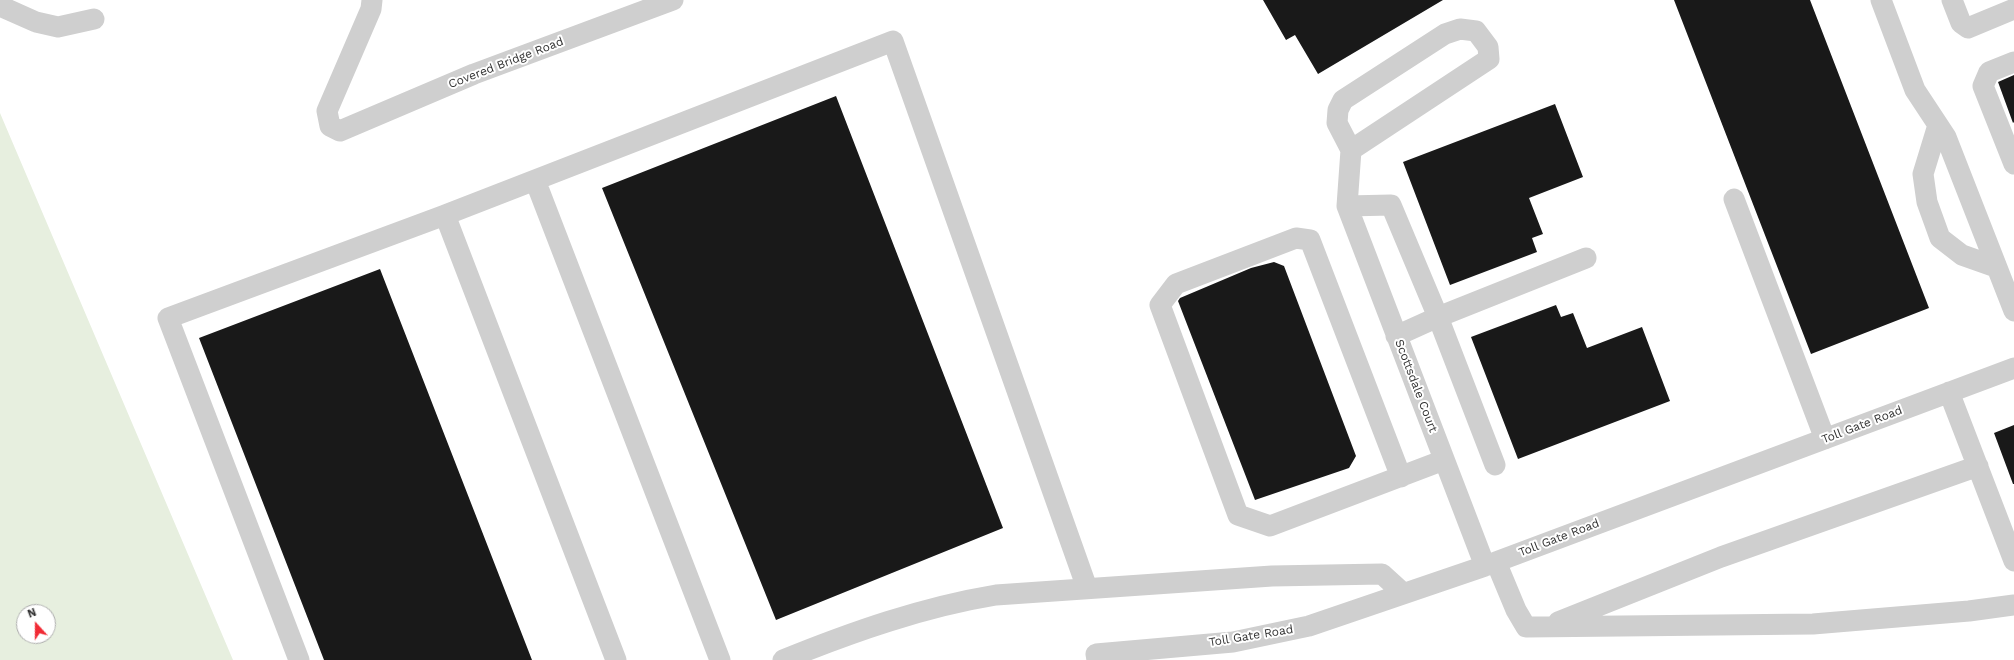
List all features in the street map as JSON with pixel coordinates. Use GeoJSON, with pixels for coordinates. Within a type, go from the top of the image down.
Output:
{"type":"FeatureCollection","features":[{"type":"Feature","properties":{"kind":"street","name":"Covered Bridge Road"},"geometry":{"type":"LineString","coordinates":[[372,0],[372,9],[327,111],[330,126],[340,131],[474,74],[673,0]]}},
{"type":"Feature","properties":{"kind":"street"},"geometry":{"type":"LineString","coordinates":[[1881,0],[1915,90],[1946,137],[2014,311]]}},
{"type":"Feature","properties":{"kind":"street"},"geometry":{"type":"LineString","coordinates":[[1952,0],[1962,23],[1968,28],[2014,9]]}},
{"type":"Feature","properties":{"kind":"street"},"geometry":{"type":"LineString","coordinates":[[0,6],[36,22],[58,27],[94,19]]}},
{"type":"Feature","properties":{"kind":"street"},"geometry":{"type":"LineString","coordinates":[[1351,150],[1489,59],[1488,47],[1476,31],[1460,29],[1445,34],[1343,100],[1338,110],[1338,123],[1351,150],[1346,206],[1391,205],[1438,317],[1495,465]]}},
{"type":"Feature","properties":{"kind":"street"},"geometry":{"type":"LineString","coordinates":[[300,660],[168,318],[445,215],[893,41],[1087,588]]}},
{"type":"Feature","properties":{"kind":"street"},"geometry":{"type":"LineString","coordinates":[[2014,62],[1989,72],[1983,86],[2014,164]]}},
{"type":"Feature","properties":{"kind":"street"},"geometry":{"type":"LineString","coordinates":[[1938,126],[1923,174],[1927,202],[1940,238],[1962,255],[1996,267]]}},
{"type":"Feature","properties":{"kind":"street"},"geometry":{"type":"LineString","coordinates":[[535,180],[720,660]]}},
{"type":"Feature","properties":{"kind":"street"},"geometry":{"type":"LineString","coordinates":[[1734,199],[1825,439]]}},
{"type":"Feature","properties":{"kind":"street","name":"Scottsdale Court"},"geometry":{"type":"LineString","coordinates":[[1346,206],[1444,460],[1490,564],[1526,627],[1546,627]]}},
{"type":"Feature","properties":{"kind":"street"},"geometry":{"type":"LineString","coordinates":[[445,215],[616,660]]}},
{"type":"Feature","properties":{"kind":"street"},"geometry":{"type":"LineString","coordinates":[[1401,477],[1310,240],[1296,238],[1176,284],[1160,305],[1238,515],[1270,526],[1401,477],[1444,460]]}},
{"type":"Feature","properties":{"kind":"street"},"geometry":{"type":"LineString","coordinates":[[1396,336],[1438,317],[1586,258]]}},
{"type":"Feature","properties":{"kind":"street","name":"Toll Gate Road"},"geometry":{"type":"LineString","coordinates":[[1096,660],[1096,654],[1233,642],[1309,626],[1490,564],[2014,368]]}},
{"type":"Feature","properties":{"kind":"street"},"geometry":{"type":"LineString","coordinates":[[1949,392],[2014,561]]}},
{"type":"Feature","properties":{"kind":"street"},"geometry":{"type":"LineString","coordinates":[[1546,627],[1721,557],[1978,466]]}},
{"type":"Feature","properties":{"kind":"street"},"geometry":{"type":"LineString","coordinates":[[783,660],[918,611],[955,601],[996,594],[1272,576],[1382,574],[1404,594]]}},
{"type":"Feature","properties":{"kind":"street"},"geometry":{"type":"LineString","coordinates":[[1546,627],[1813,624],[1969,611],[2014,605]]}},
{"type":"Feature","properties":{"kind":"green space"},"geometry":{"type":"Polygon","coordinates":[[[0,113],[233,660],[0,660],[0,113]]]}},
{"type":"Feature","properties":{"kind":"building"},"geometry":{"type":"Polygon","coordinates":[[[1263,0],[1443,0],[1318,74],[1295,35],[1286,40],[1263,0]]]}},
{"type":"Feature","properties":{"kind":"building"},"geometry":{"type":"Polygon","coordinates":[[[1674,0],[1810,0],[1929,308],[1811,354],[1674,0]]]}},
{"type":"Feature","properties":{"kind":"building"},"geometry":{"type":"Polygon","coordinates":[[[2014,75],[2014,122],[2013,123],[1998,82],[2014,75]]]}},
{"type":"Feature","properties":{"kind":"building"},"geometry":{"type":"Polygon","coordinates":[[[836,96],[1003,528],[776,620],[602,188],[836,96]]]}},
{"type":"Feature","properties":{"kind":"building"},"geometry":{"type":"Polygon","coordinates":[[[1555,104],[1583,177],[1529,198],[1543,234],[1532,238],[1537,252],[1450,285],[1403,162],[1555,104]]]}},
{"type":"Feature","properties":{"kind":"building"},"geometry":{"type":"Polygon","coordinates":[[[1274,262],[1284,266],[1356,456],[1349,468],[1255,500],[1178,301],[1180,298],[1251,268],[1274,262]]]}},
{"type":"Feature","properties":{"kind":"building"},"geometry":{"type":"Polygon","coordinates":[[[380,269],[532,660],[324,660],[199,338],[380,269]]]}},
{"type":"Feature","properties":{"kind":"building"},"geometry":{"type":"Polygon","coordinates":[[[1556,305],[1561,317],[1573,313],[1587,348],[1642,327],[1670,401],[1518,459],[1471,337],[1556,305]]]}},
{"type":"Feature","properties":{"kind":"building"},"geometry":{"type":"Polygon","coordinates":[[[2014,425],[2014,484],[2013,484],[1994,433],[2014,425]]]}}]}
